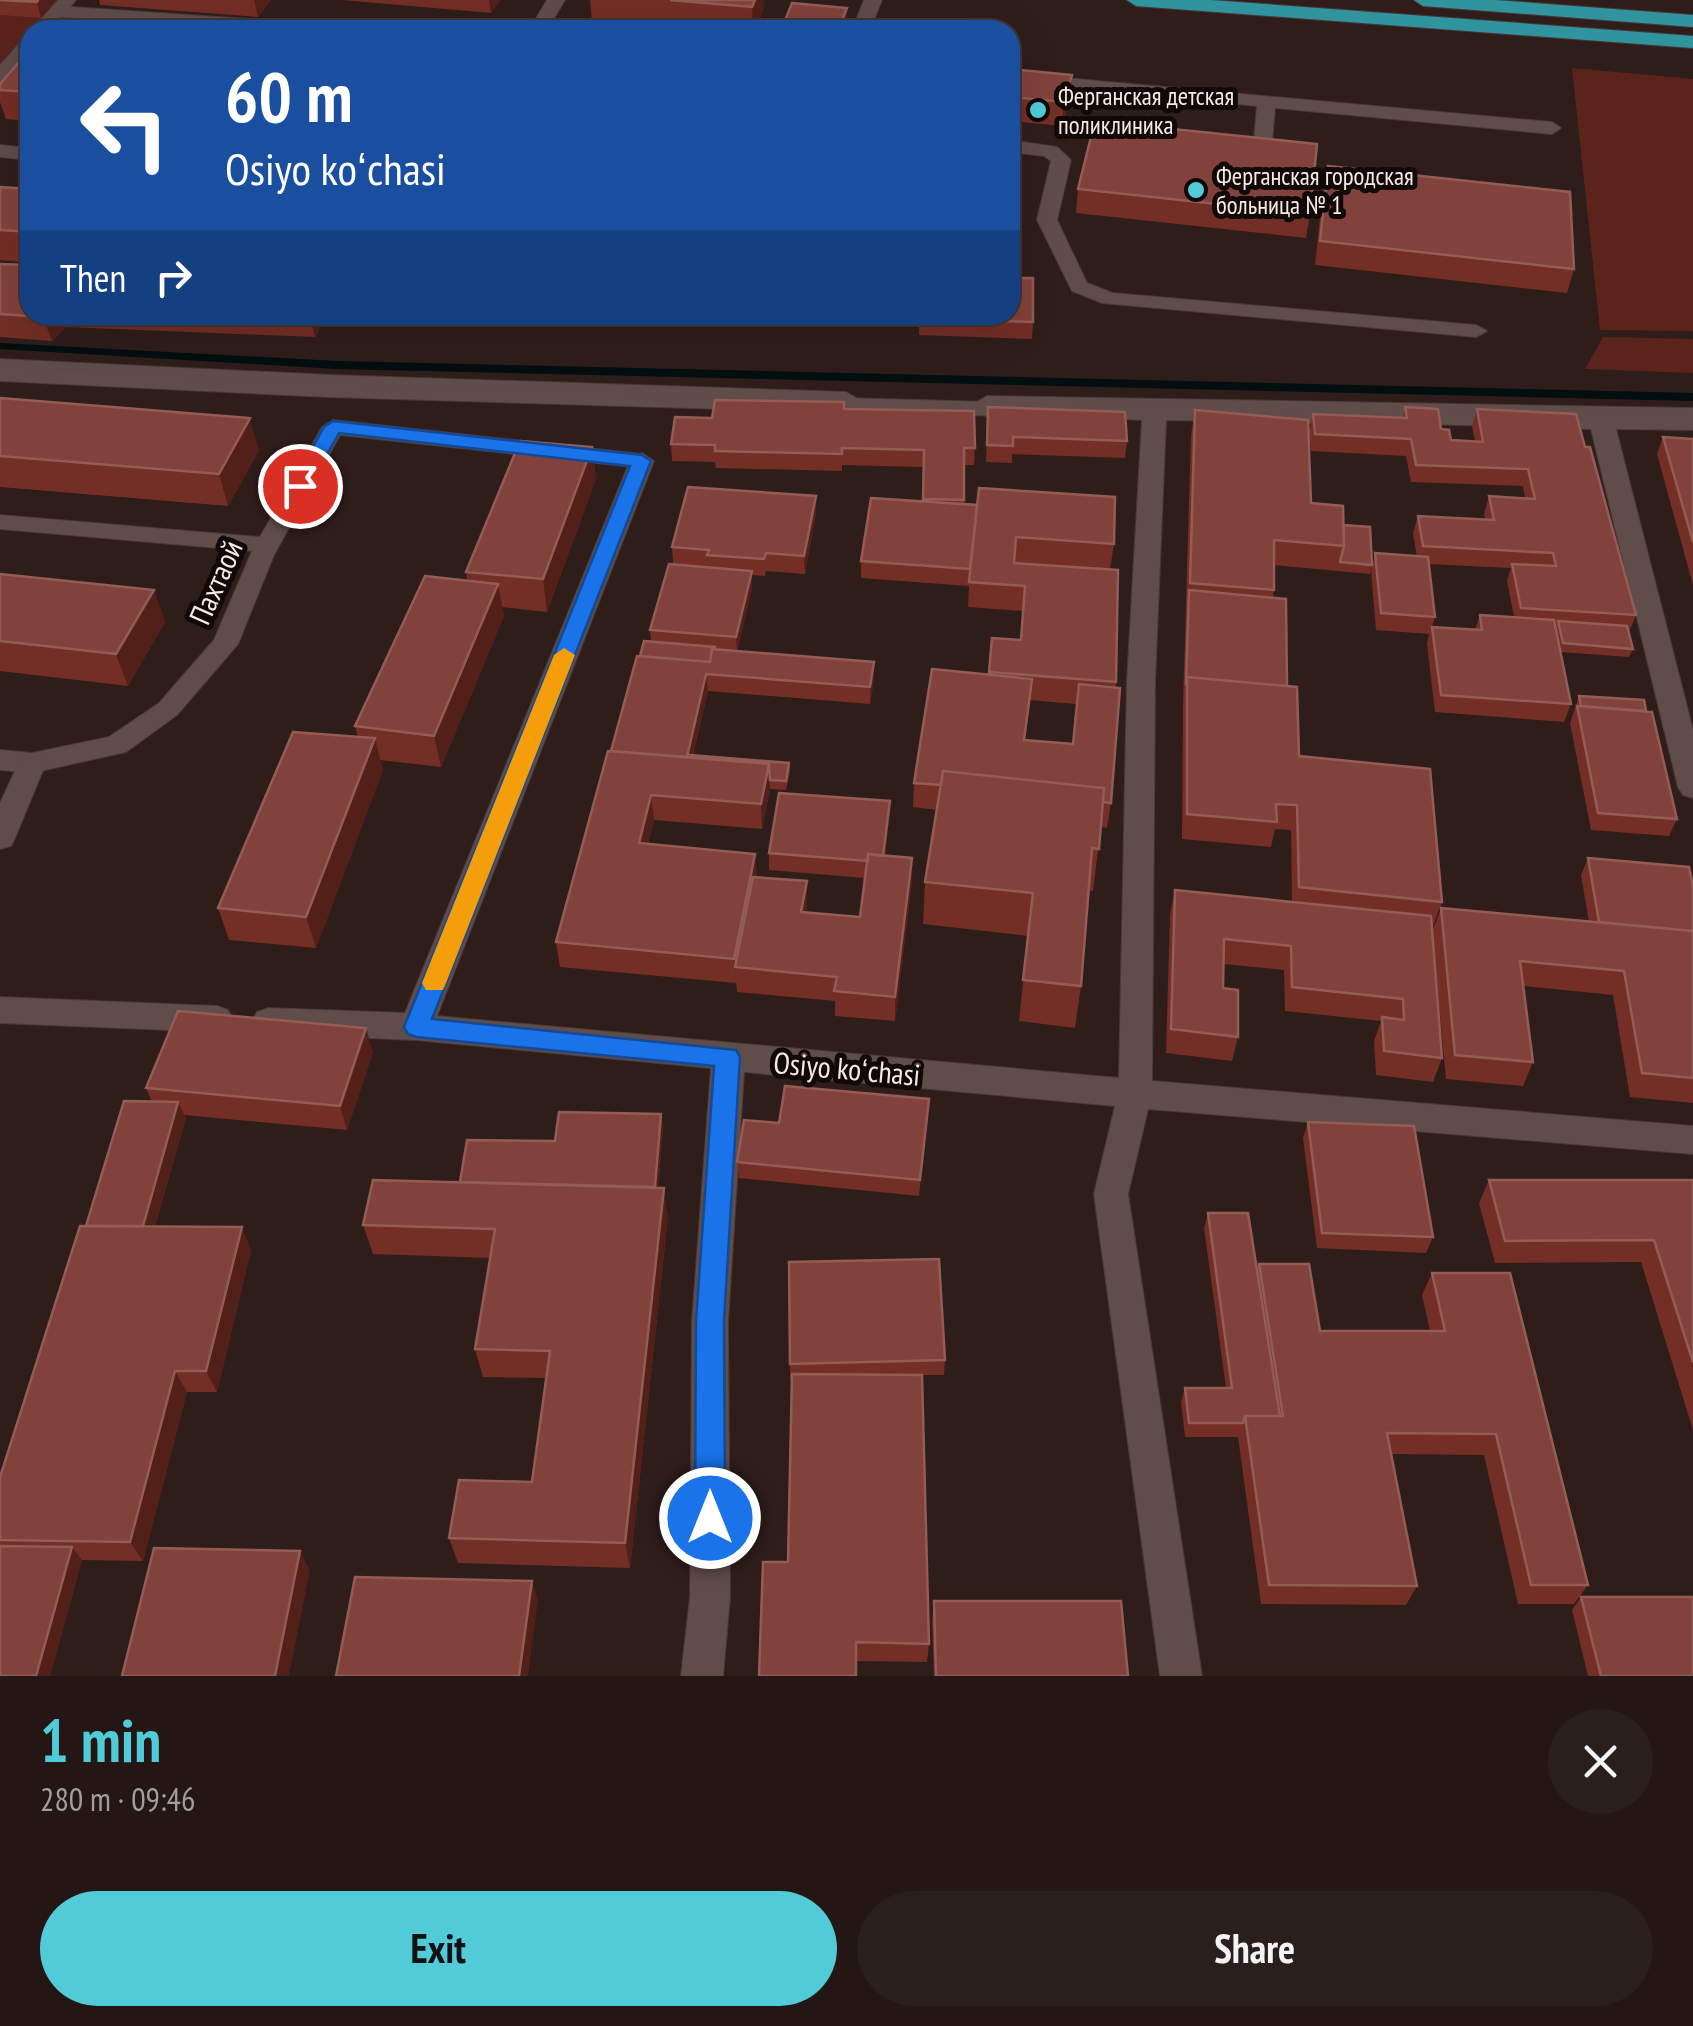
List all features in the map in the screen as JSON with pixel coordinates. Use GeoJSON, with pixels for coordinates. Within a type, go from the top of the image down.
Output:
{"type":"FeatureCollection","features":[{"type":"Feature","properties":{"kind":"highway"},"geometry":{"type":"LineString","coordinates":[[1136,0],[1693,42]]}},
{"type":"Feature","properties":{"kind":"highway"},"geometry":{"type":"LineString","coordinates":[[1422,0],[1527,4],[1693,21]]}},
{"type":"Feature","properties":{"kind":"street"},"geometry":{"type":"LineString","coordinates":[[62,6],[212,20]]}},
{"type":"Feature","properties":{"kind":"street"},"geometry":{"type":"LineString","coordinates":[[0,366],[330,382],[910,401],[1693,415]]}},
{"type":"Feature","properties":{"kind":"street"},"geometry":{"type":"LineString","coordinates":[[0,374],[328,390],[1154,413],[1693,423]]}},
{"type":"Feature","properties":{"kind":"street"},"geometry":{"type":"LineString","coordinates":[[1154,413],[1141,681],[1135,1094],[1112,1194],[1181,1676]]}},
{"type":"Feature","properties":{"kind":"street"},"geometry":{"type":"LineString","coordinates":[[1602,422],[1693,788]]}},
{"type":"Feature","properties":{"kind":"street"},"geometry":{"type":"LineString","coordinates":[[416,1027],[642,461]]}},
{"type":"Feature","properties":{"kind":"street"},"geometry":{"type":"LineString","coordinates":[[0,838],[32,763]]}},
{"type":"Feature","properties":{"kind":"street","name":"Osiyo koʻchasi"},"geometry":{"type":"LineString","coordinates":[[0,1010],[416,1027],[1135,1094],[1693,1140]]}},
{"type":"Feature","properties":{"kind":"street"},"geometry":{"type":"LineString","coordinates":[[702,1676],[710,1597],[710,1321],[728,1057]]}},
{"type":"Feature","properties":{"kind":"lane"},"geometry":{"type":"LineString","coordinates":[[0,76],[20,53]]}},
{"type":"Feature","properties":{"kind":"lane"},"geometry":{"type":"LineString","coordinates":[[1020,79],[1552,128]]}},
{"type":"Feature","properties":{"kind":"lane"},"geometry":{"type":"LineString","coordinates":[[1262,152],[1267,102]]}},
{"type":"Feature","properties":{"kind":"lane"},"geometry":{"type":"LineString","coordinates":[[1020,147],[1050,150],[1061,160],[1047,220],[1079,287],[1110,299],[1476,331]]}},
{"type":"Feature","properties":{"kind":"lane","name":"Пахтаой"},"geometry":{"type":"LineString","coordinates":[[0,760],[32,763],[117,745],[168,709],[226,644],[267,545],[333,427],[642,461]]}},
{"type":"Feature","properties":{"kind":"lane"},"geometry":{"type":"LineString","coordinates":[[0,522],[267,545]]}},
{"type":"Feature","properties":{"kind":"shaded area"},"geometry":{"type":"Polygon","coordinates":[[[0,0],[61,0],[43,20],[20,20],[20,46],[0,68],[0,0]]]}},
{"type":"Feature","properties":{"kind":"shaded area"},"geometry":{"type":"Polygon","coordinates":[[[1572,68],[1693,79],[1693,331],[1600,330],[1572,68]]]}},
{"type":"Feature","properties":{"kind":"shaded area"},"geometry":{"type":"Polygon","coordinates":[[[1603,337],[1693,339],[1693,373],[1585,369],[1603,337]]]}},
{"type":"Feature","properties":{"kind":"building"},"geometry":{"type":"Polygon","coordinates":[[[670,0],[755,0],[752,7],[670,0]]]}},
{"type":"Feature","properties":{"kind":"building"},"geometry":{"type":"Polygon","coordinates":[[[792,3],[847,8],[842,20],[785,20],[792,3]]]}},
{"type":"Feature","properties":{"kind":"building"},"geometry":{"type":"Polygon","coordinates":[[[20,61],[20,91],[0,90],[0,84],[20,61]]]}},
{"type":"Feature","properties":{"kind":"building"},"geometry":{"type":"Polygon","coordinates":[[[1020,70],[1072,75],[1064,102],[1020,98],[1020,70]]]}},
{"type":"Feature","properties":{"kind":"building","name":"Ферганская городская больница № 1"},"geometry":{"type":"Polygon","coordinates":[[[1095,121],[1317,144],[1310,214],[1078,189],[1095,121]]]}},
{"type":"Feature","properties":{"kind":"building"},"geometry":{"type":"Polygon","coordinates":[[[1328,166],[1570,192],[1574,269],[1320,241],[1328,166]]]}},
{"type":"Feature","properties":{"kind":"building"},"geometry":{"type":"Polygon","coordinates":[[[0,187],[20,188],[20,231],[0,230],[0,187]]]}},
{"type":"Feature","properties":{"kind":"building"},"geometry":{"type":"Polygon","coordinates":[[[0,264],[20,265],[20,315],[0,314],[0,264]]]}},
{"type":"Feature","properties":{"kind":"building"},"geometry":{"type":"Polygon","coordinates":[[[1020,278],[1033,278],[1033,322],[1020,322],[1020,278]]]}},
{"type":"Feature","properties":{"kind":"building"},"geometry":{"type":"Polygon","coordinates":[[[0,398],[250,418],[219,474],[0,456],[0,398]]]}},
{"type":"Feature","properties":{"kind":"building"},"geometry":{"type":"Polygon","coordinates":[[[715,400],[844,402],[844,409],[974,411],[975,448],[964,448],[964,500],[923,499],[924,450],[842,448],[842,454],[715,451],[715,445],[671,444],[675,417],[712,418],[715,400]]]}},
{"type":"Feature","properties":{"kind":"building"},"geometry":{"type":"Polygon","coordinates":[[[988,407],[1125,412],[1127,441],[1013,437],[1013,446],[987,445],[988,407]]]}},
{"type":"Feature","properties":{"kind":"building"},"geometry":{"type":"Polygon","coordinates":[[[1405,407],[1438,409],[1441,429],[1449,430],[1451,440],[1483,442],[1477,409],[1576,414],[1585,447],[1590,447],[1636,615],[1521,608],[1512,564],[1556,566],[1553,553],[1423,546],[1418,516],[1494,520],[1489,496],[1535,499],[1528,469],[1416,465],[1411,439],[1315,434],[1313,414],[1407,418],[1405,407]]]}},
{"type":"Feature","properties":{"kind":"building"},"geometry":{"type":"Polygon","coordinates":[[[1195,410],[1308,420],[1311,503],[1343,506],[1344,546],[1274,540],[1274,590],[1190,583],[1195,410]]]}},
{"type":"Feature","properties":{"kind":"building"},"geometry":{"type":"Polygon","coordinates":[[[1663,437],[1693,439],[1693,542],[1663,437]]]}},
{"type":"Feature","properties":{"kind":"building"},"geometry":{"type":"Polygon","coordinates":[[[520,441],[592,447],[543,579],[466,572],[520,441]]]}},
{"type":"Feature","properties":{"kind":"building"},"geometry":{"type":"Polygon","coordinates":[[[688,487],[816,496],[804,556],[766,553],[764,559],[707,555],[709,550],[672,547],[688,487]]]}},
{"type":"Feature","properties":{"kind":"building"},"geometry":{"type":"Polygon","coordinates":[[[979,488],[1115,497],[1114,544],[1016,537],[1014,563],[1118,570],[1116,682],[989,672],[992,638],[1021,640],[1025,586],[969,582],[979,488]]]}},
{"type":"Feature","properties":{"kind":"building"},"geometry":{"type":"Polygon","coordinates":[[[871,498],[977,505],[970,569],[861,561],[871,498]]]}},
{"type":"Feature","properties":{"kind":"building"},"geometry":{"type":"Polygon","coordinates":[[[1343,525],[1370,527],[1372,565],[1340,562],[1343,525]]]}},
{"type":"Feature","properties":{"kind":"building"},"geometry":{"type":"Polygon","coordinates":[[[1375,553],[1428,557],[1435,617],[1381,613],[1375,553]]]}},
{"type":"Feature","properties":{"kind":"building"},"geometry":{"type":"Polygon","coordinates":[[[669,564],[752,571],[736,637],[650,630],[669,564]]]}},
{"type":"Feature","properties":{"kind":"building"},"geometry":{"type":"Polygon","coordinates":[[[0,574],[154,590],[116,654],[0,641],[0,574]]]}},
{"type":"Feature","properties":{"kind":"building"},"geometry":{"type":"Polygon","coordinates":[[[425,576],[498,584],[434,736],[355,726],[425,576]]]}},
{"type":"Feature","properties":{"kind":"building"},"geometry":{"type":"Polygon","coordinates":[[[1189,590],[1286,599],[1287,686],[1187,677],[1186,685],[1189,590]]]}},
{"type":"Feature","properties":{"kind":"building"},"geometry":{"type":"Polygon","coordinates":[[[1480,615],[1554,620],[1571,704],[1441,695],[1432,627],[1482,630],[1480,615]]]}},
{"type":"Feature","properties":{"kind":"building"},"geometry":{"type":"Polygon","coordinates":[[[1558,621],[1627,626],[1633,649],[1563,643],[1558,621]]]}},
{"type":"Feature","properties":{"kind":"building"},"geometry":{"type":"Polygon","coordinates":[[[644,641],[715,649],[710,662],[640,656],[644,641]]]}},
{"type":"Feature","properties":{"kind":"building"},"geometry":{"type":"Polygon","coordinates":[[[712,649],[874,662],[870,687],[706,674],[687,757],[611,751],[637,656],[710,662],[712,649]]]}},
{"type":"Feature","properties":{"kind":"building"},"geometry":{"type":"Polygon","coordinates":[[[932,669],[1032,679],[1024,740],[1073,744],[1079,684],[1120,688],[1111,803],[1103,802],[1104,788],[943,771],[941,785],[914,783],[932,669]]]}},
{"type":"Feature","properties":{"kind":"building"},"geometry":{"type":"Polygon","coordinates":[[[1187,677],[1297,687],[1299,756],[1430,769],[1442,902],[1299,887],[1297,805],[1276,804],[1277,822],[1187,814],[1187,677]]]}},
{"type":"Feature","properties":{"kind":"building"},"geometry":{"type":"Polygon","coordinates":[[[1579,696],[1644,700],[1646,711],[1581,706],[1579,696]]]}},
{"type":"Feature","properties":{"kind":"building"},"geometry":{"type":"Polygon","coordinates":[[[1577,706],[1652,712],[1677,819],[1598,813],[1577,706]]]}},
{"type":"Feature","properties":{"kind":"building"},"geometry":{"type":"Polygon","coordinates":[[[293,732],[375,738],[306,917],[218,908],[293,732]]]}},
{"type":"Feature","properties":{"kind":"building"},"geometry":{"type":"Polygon","coordinates":[[[608,751],[769,764],[761,804],[651,795],[639,843],[755,854],[734,959],[556,942],[608,751]]]}},
{"type":"Feature","properties":{"kind":"building"},"geometry":{"type":"Polygon","coordinates":[[[690,755],[789,763],[786,781],[770,780],[769,764],[690,755]]]}},
{"type":"Feature","properties":{"kind":"building"},"geometry":{"type":"Polygon","coordinates":[[[943,771],[1104,788],[1099,849],[1092,848],[1081,986],[1023,980],[1033,893],[925,882],[943,771]]]}},
{"type":"Feature","properties":{"kind":"building"},"geometry":{"type":"Polygon","coordinates":[[[779,793],[890,801],[883,856],[868,854],[868,861],[769,853],[779,793]]]}},
{"type":"Feature","properties":{"kind":"building"},"geometry":{"type":"Polygon","coordinates":[[[868,854],[912,858],[895,997],[834,991],[837,977],[735,967],[753,877],[807,881],[801,912],[860,917],[868,854]]]}},
{"type":"Feature","properties":{"kind":"building"},"geometry":{"type":"Polygon","coordinates":[[[1588,858],[1689,867],[1693,931],[1599,922],[1588,858]]]}},
{"type":"Feature","properties":{"kind":"building"},"geometry":{"type":"Polygon","coordinates":[[[1175,890],[1431,916],[1442,1058],[1384,1051],[1382,1017],[1404,1020],[1403,999],[1292,987],[1291,946],[1224,939],[1223,988],[1238,990],[1238,1037],[1171,1029],[1175,890]]]}},
{"type":"Feature","properties":{"kind":"building"},"geometry":{"type":"Polygon","coordinates":[[[1441,908],[1693,931],[1693,1078],[1642,1073],[1624,971],[1520,961],[1533,1062],[1455,1055],[1441,908]]]}},
{"type":"Feature","properties":{"kind":"building"},"geometry":{"type":"Polygon","coordinates":[[[178,1011],[366,1028],[340,1106],[146,1088],[178,1011]]]}},
{"type":"Feature","properties":{"kind":"building"},"geometry":{"type":"Polygon","coordinates":[[[785,1086],[929,1099],[920,1180],[737,1162],[744,1120],[779,1123],[785,1086]]]}},
{"type":"Feature","properties":{"kind":"building"},"geometry":{"type":"Polygon","coordinates":[[[124,1101],[178,1102],[143,1226],[86,1226],[124,1101]]]}},
{"type":"Feature","properties":{"kind":"building"},"geometry":{"type":"Polygon","coordinates":[[[559,1112],[661,1114],[655,1187],[460,1182],[467,1140],[555,1141],[559,1112]]]}},
{"type":"Feature","properties":{"kind":"building"},"geometry":{"type":"Polygon","coordinates":[[[1308,1122],[1414,1126],[1433,1237],[1322,1233],[1308,1122]]]}},
{"type":"Feature","properties":{"kind":"building"},"geometry":{"type":"Polygon","coordinates":[[[373,1180],[664,1188],[625,1543],[449,1538],[459,1480],[532,1482],[550,1351],[475,1349],[495,1229],[363,1225],[373,1180]]]}},
{"type":"Feature","properties":{"kind":"building"},"geometry":{"type":"Polygon","coordinates":[[[1489,1180],[1693,1180],[1693,1362],[1654,1240],[1505,1241],[1489,1180]]]}},
{"type":"Feature","properties":{"kind":"building"},"geometry":{"type":"Polygon","coordinates":[[[1208,1213],[1248,1213],[1280,1416],[1245,1416],[1243,1423],[1189,1423],[1185,1388],[1232,1388],[1208,1213]]]}},
{"type":"Feature","properties":{"kind":"building"},"geometry":{"type":"Polygon","coordinates":[[[80,1226],[242,1227],[206,1371],[175,1371],[130,1542],[0,1540],[0,1477],[80,1226]]]}},
{"type":"Feature","properties":{"kind":"building"},"geometry":{"type":"Polygon","coordinates":[[[939,1259],[945,1360],[790,1364],[789,1262],[939,1259]]]}},
{"type":"Feature","properties":{"kind":"building"},"geometry":{"type":"Polygon","coordinates":[[[1259,1264],[1309,1264],[1320,1331],[1445,1331],[1432,1273],[1510,1273],[1588,1585],[1531,1585],[1496,1434],[1387,1433],[1417,1586],[1269,1585],[1245,1416],[1283,1416],[1259,1264]]]}},
{"type":"Feature","properties":{"kind":"building"},"geometry":{"type":"Polygon","coordinates":[[[792,1374],[922,1375],[929,1644],[856,1642],[856,1676],[759,1676],[763,1562],[788,1562],[792,1374]]]}},
{"type":"Feature","properties":{"kind":"building"},"geometry":{"type":"Polygon","coordinates":[[[0,1546],[72,1547],[36,1676],[0,1676],[0,1546]]]}},
{"type":"Feature","properties":{"kind":"building"},"geometry":{"type":"Polygon","coordinates":[[[154,1548],[300,1551],[275,1676],[122,1676],[154,1548]]]}},
{"type":"Feature","properties":{"kind":"building"},"geometry":{"type":"Polygon","coordinates":[[[355,1577],[532,1581],[519,1676],[336,1676],[355,1577]]]}},
{"type":"Feature","properties":{"kind":"building"},"geometry":{"type":"Polygon","coordinates":[[[1581,1597],[1693,1597],[1693,1676],[1601,1676],[1581,1597]]]}},
{"type":"Feature","properties":{"kind":"building"},"geometry":{"type":"Polygon","coordinates":[[[934,1601],[1121,1601],[1128,1676],[936,1676],[934,1601]]]}},
{"type":"Feature","properties":{"kind":"waterway"},"geometry":{"type":"LineString","coordinates":[[0,346],[337,365],[1693,397]]}},
{"type":"Feature","properties":{"kind":"slow traffic"},"geometry":{"type":"LineString","coordinates":[[434,983],[564,655]]}},
{"type":"Feature","properties":{"kind":"place","name":"Ферганская детская поликлиника"},"geometry":{"type":"Point","coordinates":[1038,110]}},
{"type":"Feature","properties":{"kind":"place","name":"Ферганская городская больница № 1"},"geometry":{"type":"Point","coordinates":[1196,190]}},
{"type":"Feature","properties":{"kind":"route"},"geometry":{"type":"LineString","coordinates":[[300,486],[333,427],[642,461],[416,1027],[728,1057],[710,1321],[710,1518]]}}]}
